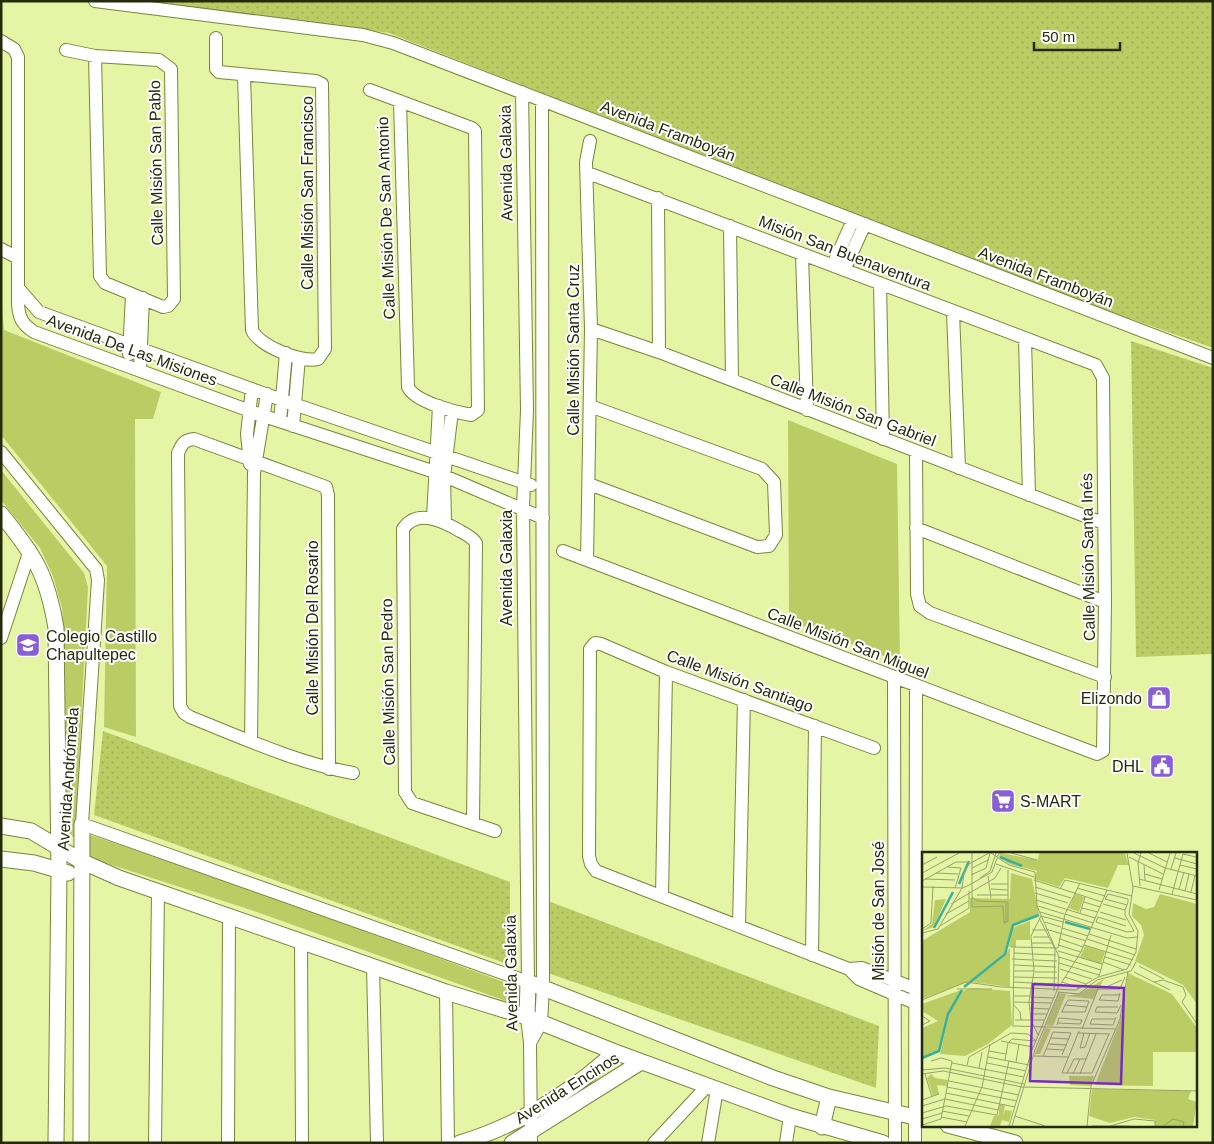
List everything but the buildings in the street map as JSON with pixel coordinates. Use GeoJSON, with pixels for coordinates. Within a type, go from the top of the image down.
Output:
{"type":"FeatureCollection","features":[{"type":"Feature","properties":{"kind":"street","name":"Avenida Framboyán"},"geometry":{"type":"LineString","coordinates":[[95,1],[363,35],[393,43],[1213,358]]}},
{"type":"Feature","properties":{"kind":"street","name":"Calle Misión San Francisco"},"geometry":{"type":"LineString","coordinates":[[216,38],[216,69],[219,72],[244,76],[316,81],[322,86],[325,349],[318,359],[299,358],[286,354],[258,340],[252,330],[244,76]]}},
{"type":"Feature","properties":{"kind":"street"},"geometry":{"type":"LineString","coordinates":[[1,42],[14,49],[18,57],[18,289]]}},
{"type":"Feature","properties":{"kind":"street","name":"Calle Misión San Pablo"},"geometry":{"type":"LineString","coordinates":[[66,50],[95,56],[158,60],[171,69],[174,299],[173,304],[163,307],[105,283],[98,270],[95,56]]}},
{"type":"Feature","properties":{"kind":"street"},"geometry":{"type":"LineString","coordinates":[[370,90],[400,101]]}},
{"type":"Feature","properties":{"kind":"street","name":"Avenida Galaxia"},"geometry":{"type":"LineString","coordinates":[[522,92],[527,410],[523,508],[528,982],[534,1020]]}},
{"type":"Feature","properties":{"kind":"street","name":"Avenida Galaxia"},"geometry":{"type":"LineString","coordinates":[[530,1138],[530,1043],[543,988],[542,100]]}},
{"type":"Feature","properties":{"kind":"street","name":"Calle Misión De San Antonio"},"geometry":{"type":"LineString","coordinates":[[400,101],[472,128],[475,133],[478,410],[471,415],[452,412],[415,395],[408,387],[400,101]]}},
{"type":"Feature","properties":{"kind":"street","name":"Calle Misión Santa Cruz"},"geometry":{"type":"LineString","coordinates":[[587,560],[591,329],[587,154],[590,141]]}},
{"type":"Feature","properties":{"kind":"street","name":"Misión San Buenaventura"},"geometry":{"type":"LineString","coordinates":[[588,173],[1025,339],[1090,361]]}},
{"type":"Feature","properties":{"kind":"street"},"geometry":{"type":"LineString","coordinates":[[658,198],[659,352]]}},
{"type":"Feature","properties":{"kind":"street"},"geometry":{"type":"LineString","coordinates":[[838,268],[859,222]]}},
{"type":"Feature","properties":{"kind":"street"},"geometry":{"type":"LineString","coordinates":[[730,226],[732,380]]}},
{"type":"Feature","properties":{"kind":"street"},"geometry":{"type":"LineString","coordinates":[[1,250],[18,258]]}},
{"type":"Feature","properties":{"kind":"street"},"geometry":{"type":"LineString","coordinates":[[802,254],[807,410]]}},
{"type":"Feature","properties":{"kind":"street"},"geometry":{"type":"LineString","coordinates":[[880,283],[883,439]]}},
{"type":"Feature","properties":{"kind":"street","name":"Avenida De Las Misiones"},"geometry":{"type":"LineString","coordinates":[[18,289],[39,312],[135,348],[441,456],[543,489]]}},
{"type":"Feature","properties":{"kind":"street","name":"Avenida De Las Misiones"},"geometry":{"type":"LineString","coordinates":[[18,289],[19,313],[25,326],[34,332],[264,416],[439,475],[523,508],[543,518]]}},
{"type":"Feature","properties":{"kind":"street"},"geometry":{"type":"LineString","coordinates":[[134,368],[137,296]]}},
{"type":"Feature","properties":{"kind":"street"},"geometry":{"type":"LineString","coordinates":[[953,312],[959,468]]}},
{"type":"Feature","properties":{"kind":"street","name":"Calle Misión San Gabriel"},"geometry":{"type":"LineString","coordinates":[[591,329],[659,352],[1103,523]]}},
{"type":"Feature","properties":{"kind":"street"},"geometry":{"type":"LineString","coordinates":[[1025,339],[1029,495]]}},
{"type":"Feature","properties":{"kind":"street"},"geometry":{"type":"LineString","coordinates":[[286,354],[288,402],[286,423]]}},
{"type":"Feature","properties":{"kind":"street"},"geometry":{"type":"LineString","coordinates":[[288,402],[299,358]]}},
{"type":"Feature","properties":{"kind":"street","name":"Calle Misión Santa Inés"},"geometry":{"type":"LineString","coordinates":[[1090,361],[1096,365],[1103,378],[1105,677],[1104,748],[1099,754]]}},
{"type":"Feature","properties":{"kind":"street"},"geometry":{"type":"LineString","coordinates":[[251,741],[252,464],[250,410],[252,389]]}},
{"type":"Feature","properties":{"kind":"street"},"geometry":{"type":"LineString","coordinates":[[252,464],[264,416],[267,394]]}},
{"type":"Feature","properties":{"kind":"street"},"geometry":{"type":"LineString","coordinates":[[439,406],[441,456]]}},
{"type":"Feature","properties":{"kind":"street"},"geometry":{"type":"LineString","coordinates":[[589,484],[757,547],[763,547],[774,542],[776,535],[775,492],[774,482],[768,474],[762,470],[590,406]]}},
{"type":"Feature","properties":{"kind":"street"},"geometry":{"type":"LineString","coordinates":[[527,410],[543,413]]}},
{"type":"Feature","properties":{"kind":"street"},"geometry":{"type":"LineString","coordinates":[[452,412],[441,456],[439,520],[472,538],[476,543],[473,824]]}},
{"type":"Feature","properties":{"kind":"street"},"geometry":{"type":"LineString","coordinates":[[252,464],[194,439],[187,440],[182,444],[178,453],[180,706],[184,713],[251,741],[329,768],[353,773]]}},
{"type":"Feature","properties":{"kind":"street","name":"Avenida Andrómeda"},"geometry":{"type":"LineString","coordinates":[[1,452],[96,569],[97,589],[82,824],[80,1143]]}},
{"type":"Feature","properties":{"kind":"street"},"geometry":{"type":"LineString","coordinates":[[916,452],[917,594],[920,606],[930,613],[1105,677]]}},
{"type":"Feature","properties":{"kind":"street","name":"Calle Misión Del Rosario"},"geometry":{"type":"LineString","coordinates":[[252,464],[326,488],[328,495],[329,768]]}},
{"type":"Feature","properties":{"kind":"street","name":"Avenida Andrómeda"},"geometry":{"type":"LineString","coordinates":[[1,514],[38,563],[52,602],[56,628],[59,871],[56,1143]]}},
{"type":"Feature","properties":{"kind":"street","name":"Calle Misión San Pedro"},"geometry":{"type":"LineString","coordinates":[[439,520],[416,519],[407,523],[403,529],[405,792],[412,803],[495,831]]}},
{"type":"Feature","properties":{"kind":"street"},"geometry":{"type":"LineString","coordinates":[[916,528],[1105,602]]}},
{"type":"Feature","properties":{"kind":"street"},"geometry":{"type":"LineString","coordinates":[[1,638],[30,550]]}},
{"type":"Feature","properties":{"kind":"street","name":"Calle Misión San Miguel"},"geometry":{"type":"LineString","coordinates":[[563,551],[894,679],[1099,754]]}},
{"type":"Feature","properties":{"kind":"street","name":"Calle Misión Santiago"},"geometry":{"type":"LineString","coordinates":[[662,896],[596,871],[589,856],[590,649],[595,643],[666,672],[874,748]]}},
{"type":"Feature","properties":{"kind":"street"},"geometry":{"type":"LineString","coordinates":[[666,672],[662,896],[849,969],[862,968],[916,1003]]}},
{"type":"Feature","properties":{"kind":"street","name":"Misión de San José"},"geometry":{"type":"LineString","coordinates":[[894,679],[895,1143]]}},
{"type":"Feature","properties":{"kind":"street"},"geometry":{"type":"LineString","coordinates":[[915,1143],[919,1118],[916,1003],[916,687]]}},
{"type":"Feature","properties":{"kind":"street"},"geometry":{"type":"LineString","coordinates":[[739,926],[744,700]]}},
{"type":"Feature","properties":{"kind":"street"},"geometry":{"type":"LineString","coordinates":[[812,955],[815,726]]}},
{"type":"Feature","properties":{"kind":"street"},"geometry":{"type":"LineString","coordinates":[[30,831],[47,822],[58,809]]}},
{"type":"Feature","properties":{"kind":"street"},"geometry":{"type":"LineString","coordinates":[[5,824],[30,831],[81,861],[119,878],[230,915],[446,992],[534,1020],[641,1062],[790,1116],[874,1142]]}},
{"type":"Feature","properties":{"kind":"street"},"geometry":{"type":"LineString","coordinates":[[82,824],[528,982],[773,1078],[829,1097],[919,1118]]}},
{"type":"Feature","properties":{"kind":"street"},"geometry":{"type":"LineString","coordinates":[[1,859],[34,863],[81,876],[119,878]]}},
{"type":"Feature","properties":{"kind":"street"},"geometry":{"type":"LineString","coordinates":[[155,1143],[158,891]]}},
{"type":"Feature","properties":{"kind":"street"},"geometry":{"type":"LineString","coordinates":[[228,1143],[230,915]]}},
{"type":"Feature","properties":{"kind":"street"},"geometry":{"type":"LineString","coordinates":[[301,941],[302,1143]]}},
{"type":"Feature","properties":{"kind":"street"},"geometry":{"type":"LineString","coordinates":[[373,966],[377,1143]]}},
{"type":"Feature","properties":{"kind":"street"},"geometry":{"type":"LineString","coordinates":[[894,987],[916,989]]}},
{"type":"Feature","properties":{"kind":"street"},"geometry":{"type":"LineString","coordinates":[[446,992],[448,1143]]}},
{"type":"Feature","properties":{"kind":"street","name":"Avenida Encinos"},"geometry":{"type":"LineString","coordinates":[[460,1143],[487,1134],[530,1114],[560,1096],[615,1052]]}},
{"type":"Feature","properties":{"kind":"street","name":"Avenida Encinos"},"geometry":{"type":"LineString","coordinates":[[512,1143],[530,1138],[641,1062]]}},
{"type":"Feature","properties":{"kind":"street"},"geometry":{"type":"LineString","coordinates":[[654,1143],[712,1087]]}},
{"type":"Feature","properties":{"kind":"street"},"geometry":{"type":"LineString","coordinates":[[708,1143],[712,1087]]}},
{"type":"Feature","properties":{"kind":"street"},"geometry":{"type":"LineString","coordinates":[[822,1127],[829,1097]]}},
{"type":"Feature","properties":{"kind":"street"},"geometry":{"type":"LineString","coordinates":[[786,1143],[790,1116]]}},
{"type":"Feature","properties":{"kind":"street"},"geometry":{"type":"LineString","coordinates":[[950,1126],[968,1137],[1015,1143]]}},
{"type":"Feature","properties":{"kind":"green space"},"geometry":{"type":"Polygon","coordinates":[[[148,1],[1213,1],[1213,348],[996,271],[389,33],[148,1]]]}},
{"type":"Feature","properties":{"kind":"green space"},"geometry":{"type":"Polygon","coordinates":[[[1,297],[4,330],[161,392],[153,419],[135,419],[136,737],[104,727],[107,566],[1,435],[1,297]]]}},
{"type":"Feature","properties":{"kind":"green space"},"geometry":{"type":"Polygon","coordinates":[[[1131,341],[1213,368],[1213,654],[1136,657],[1131,341]]]}},
{"type":"Feature","properties":{"kind":"green space"},"geometry":{"type":"Polygon","coordinates":[[[788,420],[897,464],[900,662],[789,621],[788,420]]]}},
{"type":"Feature","properties":{"kind":"green space"},"geometry":{"type":"Polygon","coordinates":[[[1,470],[84,573],[88,587],[75,838],[64,831],[64,636],[62,608],[53,576],[40,548],[1,500],[1,470]]]}},
{"type":"Feature","properties":{"kind":"green space"},"geometry":{"type":"Polygon","coordinates":[[[103,731],[510,882],[510,965],[94,815],[103,731]]]}},
{"type":"Feature","properties":{"kind":"green space"},"geometry":{"type":"Polygon","coordinates":[[[87,834],[211,875],[512,985],[509,1002],[251,910],[87,857],[87,834]]]}},
{"type":"Feature","properties":{"kind":"green space"},"geometry":{"type":"Polygon","coordinates":[[[548,901],[879,1026],[876,1088],[548,973],[548,901]]]}},
{"type":"Feature","properties":{"kind":"place","name":"Colegio Castillo Chapultepec"},"geometry":{"type":"Point","coordinates":[28,645]}},
{"type":"Feature","properties":{"kind":"place","name":"Elizondo"},"geometry":{"type":"Point","coordinates":[1159,698]}},
{"type":"Feature","properties":{"kind":"place","name":"DHL"},"geometry":{"type":"Point","coordinates":[1162,766]}},
{"type":"Feature","properties":{"kind":"place","name":"S-MART"},"geometry":{"type":"Point","coordinates":[1003,801]}}]}
